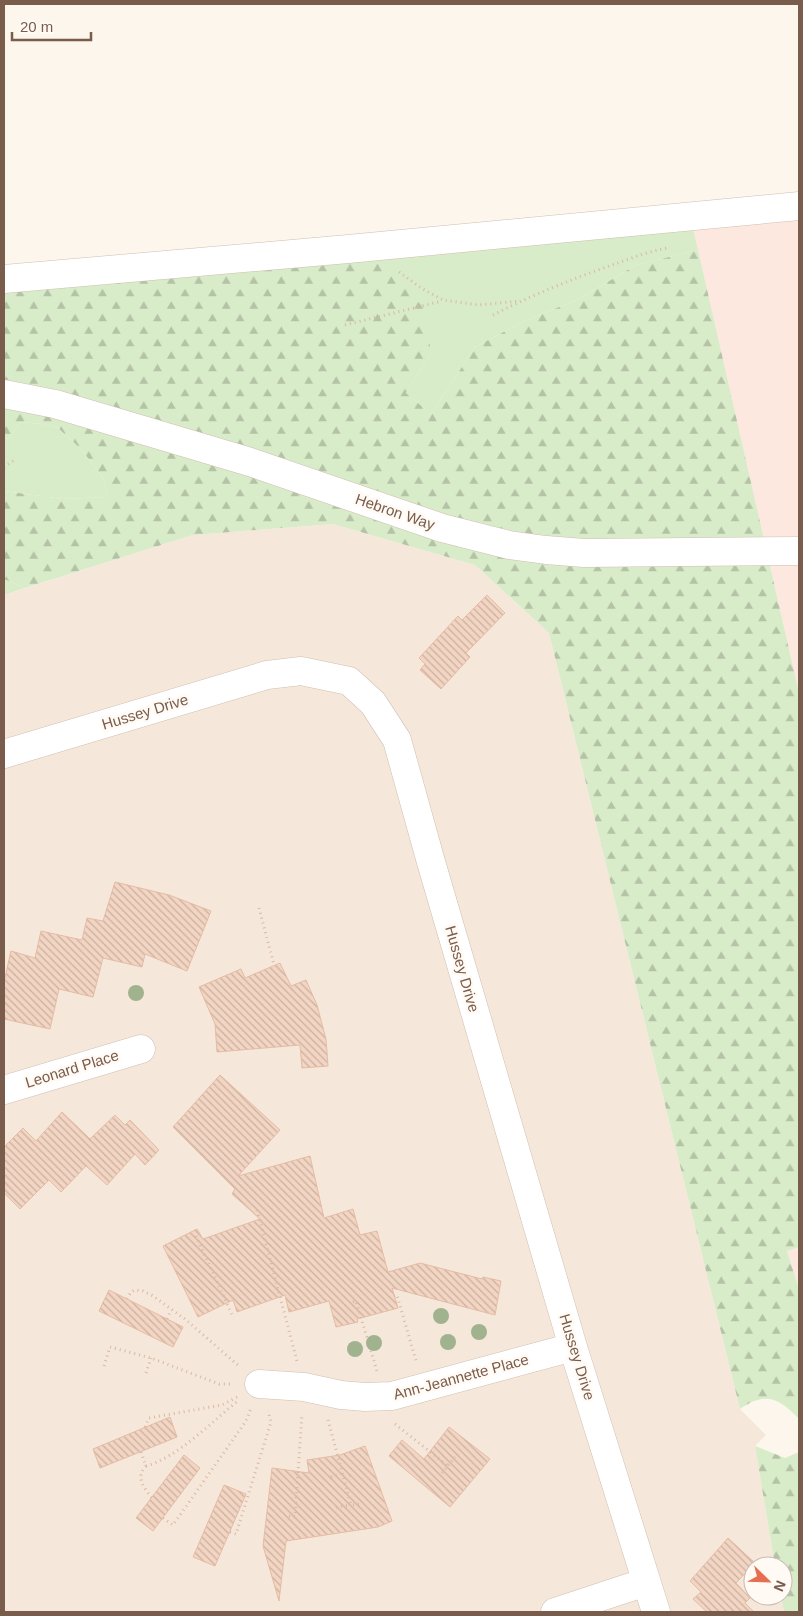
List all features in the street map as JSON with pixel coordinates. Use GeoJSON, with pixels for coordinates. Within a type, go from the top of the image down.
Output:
{"type":"FeatureCollection","features":[{"type":"Feature","properties":{"kind":"street"},"geometry":{"type":"LineString","coordinates":[[4,279],[348,249],[799,206]]}},
{"type":"Feature","properties":{"kind":"street","name":"Hebron Way"},"geometry":{"type":"LineString","coordinates":[[4,394],[55,404],[222,454],[442,528],[509,545],[584,553],[799,551]]}},
{"type":"Feature","properties":{"kind":"street","name":"Hussey Drive"},"geometry":{"type":"LineString","coordinates":[[4,754],[267,675],[301,671],[348,681],[373,703],[397,740],[573,1347],[656,1612]]}},
{"type":"Feature","properties":{"kind":"street","name":"Leonard Place"},"geometry":{"type":"LineString","coordinates":[[4,1090],[141,1049]]}},
{"type":"Feature","properties":{"kind":"street","name":"Ann-Jeannette Place"},"geometry":{"type":"LineString","coordinates":[[259,1384],[312,1389],[340,1395],[384,1397],[573,1347]]}},
{"type":"Feature","properties":{"kind":"street"},"geometry":{"type":"LineString","coordinates":[[555,1612],[646,1582]]}},
{"type":"Feature","properties":{"kind":"path"},"geometry":{"type":"LineString","coordinates":[[493,315],[592,272],[656,250],[675,247]]}},
{"type":"Feature","properties":{"kind":"path"},"geometry":{"type":"LineString","coordinates":[[398,271],[421,288],[443,300],[479,305],[520,302]]}},
{"type":"Feature","properties":{"kind":"path"},"geometry":{"type":"LineString","coordinates":[[345,325],[443,300]]}},
{"type":"Feature","properties":{"kind":"path"},"geometry":{"type":"LineString","coordinates":[[4,467],[16,459]]}},
{"type":"Feature","properties":{"kind":"path"},"geometry":{"type":"LineString","coordinates":[[259,908],[274,965]]}},
{"type":"Feature","properties":{"kind":"path"},"geometry":{"type":"LineString","coordinates":[[257,1210],[312,1389],[352,1505]]}},
{"type":"Feature","properties":{"kind":"path"},"geometry":{"type":"LineString","coordinates":[[196,1236],[233,1317]]}},
{"type":"Feature","properties":{"kind":"path"},"geometry":{"type":"LineString","coordinates":[[127,1299],[131,1292],[135,1290],[143,1290],[153,1296],[185,1319],[259,1384],[271,1422],[236,1534],[230,1532]]}},
{"type":"Feature","properties":{"kind":"path"},"geometry":{"type":"LineString","coordinates":[[394,1296],[397,1295],[423,1387]]}},
{"type":"Feature","properties":{"kind":"path"},"geometry":{"type":"LineString","coordinates":[[353,1302],[356,1300],[393,1422],[448,1466]]}},
{"type":"Feature","properties":{"kind":"path"},"geometry":{"type":"LineString","coordinates":[[167,1318],[171,1310]]}},
{"type":"Feature","properties":{"kind":"path"},"geometry":{"type":"LineString","coordinates":[[104,1366],[110,1347],[151,1358],[219,1384],[259,1384]]}},
{"type":"Feature","properties":{"kind":"path"},"geometry":{"type":"LineString","coordinates":[[146,1373],[151,1358]]}},
{"type":"Feature","properties":{"kind":"path"},"geometry":{"type":"LineString","coordinates":[[145,1427],[148,1418],[222,1405],[259,1384]]}},
{"type":"Feature","properties":{"kind":"path"},"geometry":{"type":"LineString","coordinates":[[152,1498],[141,1484],[143,1468],[156,1463],[186,1444],[259,1384]]}},
{"type":"Feature","properties":{"kind":"path"},"geometry":{"type":"LineString","coordinates":[[163,1518],[173,1525],[246,1421],[259,1384]]}},
{"type":"Feature","properties":{"kind":"path"},"geometry":{"type":"LineString","coordinates":[[289,1516],[295,1517],[312,1389]]}},
{"type":"Feature","properties":{"kind":"path"},"geometry":{"type":"LineString","coordinates":[[141,1452],[146,1466]]}},
{"type":"Feature","properties":{"kind":"path"},"geometry":{"type":"LineString","coordinates":[[442,1473],[455,1457]]}},
{"type":"Feature","properties":{"kind":"path"},"geometry":{"type":"LineString","coordinates":[[331,1477],[352,1474]]}},
{"type":"Feature","properties":{"kind":"path"},"geometry":{"type":"LineString","coordinates":[[336,1507],[360,1504]]}},
{"type":"Feature","properties":{"kind":"shaded area"},"geometry":{"type":"Polygon","coordinates":[[[799,206],[799,693],[690,216],[799,206]]]}},
{"type":"Feature","properties":{"kind":"shaded area"},"geometry":{"type":"Polygon","coordinates":[[[333,524],[475,565],[549,633],[740,1409],[766,1435],[755,1446],[773,1556],[743,1556],[743,1606],[783,1606],[784,1612],[4,1612],[4,595],[193,535],[333,524]]]}},
{"type":"Feature","properties":{"kind":"shaded area"},"geometry":{"type":"Polygon","coordinates":[[[799,1247],[799,1289],[787,1251],[799,1247]]]}},
{"type":"Feature","properties":{"kind":"green space"},"geometry":{"type":"Polygon","coordinates":[[[690,216],[698,250],[636,265],[579,299],[522,322],[475,347],[431,414],[406,393],[431,353],[367,247],[690,216]]]}},
{"type":"Feature","properties":{"kind":"green space"},"geometry":{"type":"Polygon","coordinates":[[[367,247],[425,309],[431,353],[406,393],[431,414],[475,347],[522,322],[579,299],[636,265],[698,250],[799,693],[799,1247],[787,1251],[799,1289],[799,1419],[785,1406],[772,1399],[757,1400],[740,1409],[549,633],[475,565],[333,524],[193,535],[25,588],[4,579],[4,491],[63,499],[107,497],[104,480],[82,450],[58,428],[20,422],[9,438],[4,439],[4,276],[367,247]]]}},
{"type":"Feature","properties":{"kind":"green space"},"geometry":{"type":"Polygon","coordinates":[[[20,422],[58,428],[82,450],[104,480],[107,497],[63,499],[4,491],[4,439],[9,438],[20,422]]]}},
{"type":"Feature","properties":{"kind":"green space"},"geometry":{"type":"Polygon","coordinates":[[[4,579],[25,588],[4,595],[4,579]]]}},
{"type":"Feature","properties":{"kind":"green space"},"geometry":{"type":"Polygon","coordinates":[[[755,1446],[785,1458],[799,1452],[799,1612],[784,1612],[783,1606],[793,1606],[793,1556],[773,1556],[755,1446]]]}},
{"type":"Feature","properties":{"kind":"building"},"geometry":{"type":"Polygon","coordinates":[[[487,595],[505,613],[466,653],[470,657],[441,689],[420,670],[425,664],[419,658],[458,616],[462,620],[487,595]]]}},
{"type":"Feature","properties":{"kind":"building"},"geometry":{"type":"Polygon","coordinates":[[[115,882],[169,895],[211,911],[187,971],[145,954],[142,967],[103,958],[93,997],[59,989],[50,1029],[4,1019],[4,982],[11,951],[35,958],[41,931],[82,940],[87,918],[103,921],[115,882]]]}},
{"type":"Feature","properties":{"kind":"building"},"geometry":{"type":"Polygon","coordinates":[[[280,963],[291,986],[306,980],[317,1005],[326,1039],[328,1066],[302,1068],[300,1045],[217,1052],[215,1024],[199,987],[241,969],[245,978],[280,963]]]}},
{"type":"Feature","properties":{"kind":"building"},"geometry":{"type":"Polygon","coordinates":[[[220,1075],[280,1130],[238,1176],[310,1156],[324,1218],[353,1209],[360,1235],[377,1231],[388,1272],[420,1263],[482,1279],[483,1277],[501,1281],[495,1315],[392,1288],[398,1308],[357,1319],[358,1322],[336,1327],[329,1301],[289,1312],[285,1295],[237,1312],[233,1300],[198,1317],[163,1246],[197,1229],[203,1239],[260,1219],[232,1194],[235,1189],[173,1127],[220,1075]]]}},
{"type":"Feature","properties":{"kind":"building"},"geometry":{"type":"Polygon","coordinates":[[[62,1112],[90,1139],[115,1115],[125,1125],[130,1120],[159,1150],[145,1165],[135,1154],[107,1185],[86,1166],[61,1192],[49,1180],[20,1209],[4,1193],[4,1147],[23,1128],[36,1141],[62,1112]]]}},
{"type":"Feature","properties":{"kind":"building"},"geometry":{"type":"Polygon","coordinates":[[[109,1290],[183,1327],[173,1347],[99,1311],[109,1290]]]}},
{"type":"Feature","properties":{"kind":"building"},"geometry":{"type":"Polygon","coordinates":[[[170,1417],[177,1437],[100,1468],[93,1449],[170,1417]]]}},
{"type":"Feature","properties":{"kind":"building"},"geometry":{"type":"Polygon","coordinates":[[[449,1427],[490,1459],[450,1507],[389,1456],[402,1440],[424,1459],[449,1427]]]}},
{"type":"Feature","properties":{"kind":"building"},"geometry":{"type":"Polygon","coordinates":[[[365,1446],[392,1521],[378,1527],[286,1541],[279,1601],[263,1546],[272,1468],[309,1473],[307,1460],[340,1455],[365,1446]]]}},
{"type":"Feature","properties":{"kind":"building"},"geometry":{"type":"Polygon","coordinates":[[[184,1455],[200,1468],[153,1531],[136,1518],[184,1455]]]}},
{"type":"Feature","properties":{"kind":"building"},"geometry":{"type":"Polygon","coordinates":[[[224,1485],[246,1494],[215,1566],[193,1557],[224,1485]]]}},
{"type":"Feature","properties":{"kind":"building"},"geometry":{"type":"Polygon","coordinates":[[[728,1538],[747,1556],[743,1556],[743,1576],[736,1583],[743,1590],[743,1606],[748,1606],[754,1612],[707,1612],[693,1599],[701,1592],[690,1581],[728,1538]]]}}]}
